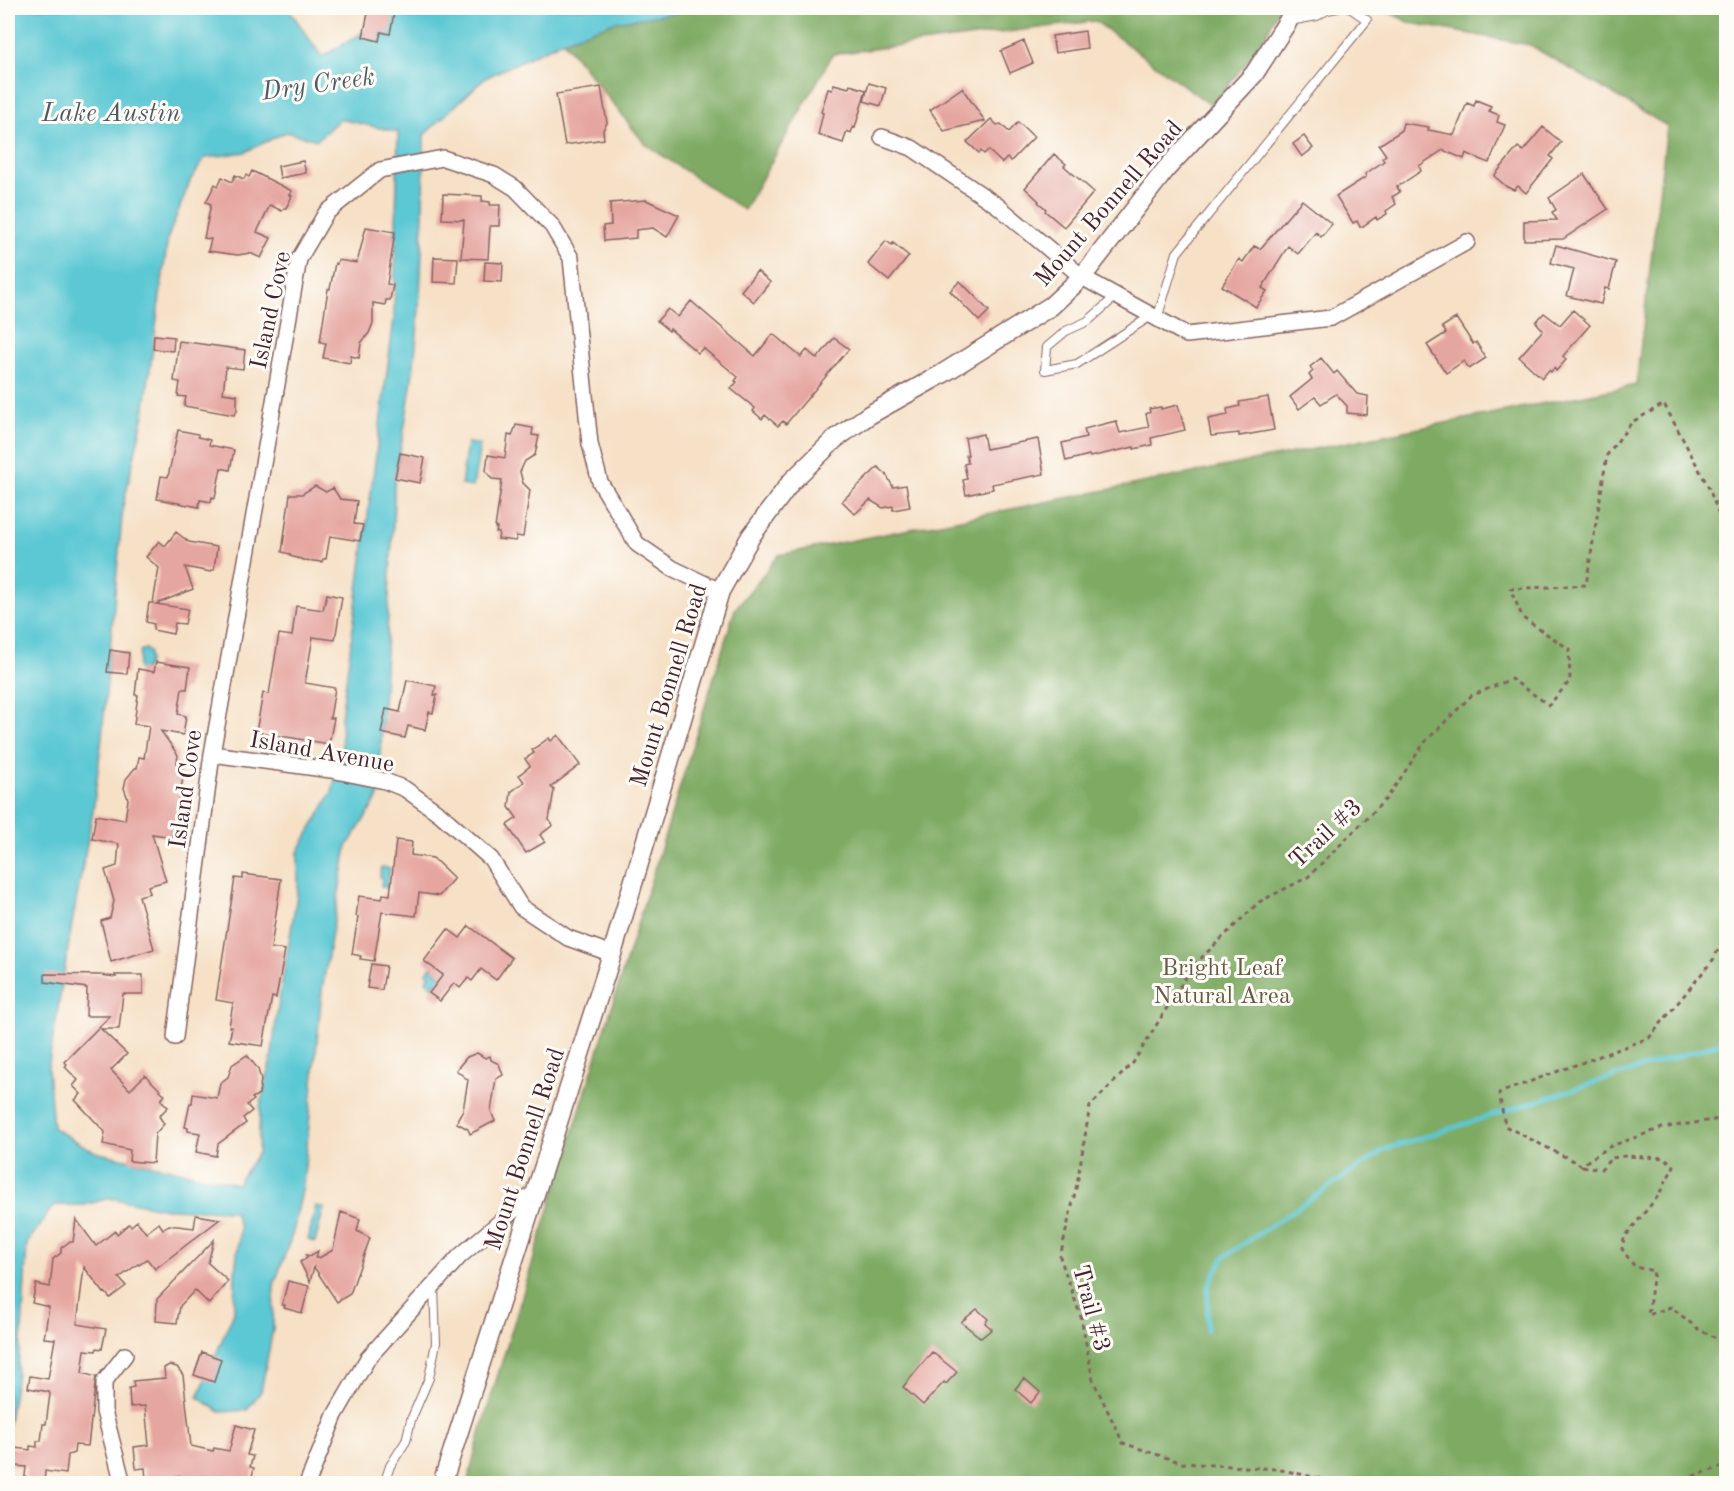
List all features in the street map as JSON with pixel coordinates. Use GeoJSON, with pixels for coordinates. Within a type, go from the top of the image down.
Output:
{"type":"FeatureCollection","features":[{"type":"Feature","properties":{"kind":"street","name":"Mount Bonnell Road"},"geometry":{"type":"LineString","coordinates":[[442,1484],[612,954],[720,591],[751,536],[791,482],[835,439],[869,415],[942,374],[1051,306],[1082,277],[1166,169],[1254,74],[1291,14]]}},
{"type":"Feature","properties":{"kind":"street"},"geometry":{"type":"LineString","coordinates":[[882,137],[912,148],[998,206],[1082,277],[1187,335],[1331,318],[1467,242]]}},
{"type":"Feature","properties":{"kind":"street","name":"Island Cove"},"geometry":{"type":"LineString","coordinates":[[175,1037],[212,754],[299,259],[326,213],[380,170],[443,158],[472,166],[515,188],[552,226],[570,258],[590,444],[600,483],[637,544],[672,568],[720,591]]}},
{"type":"Feature","properties":{"kind":"street","name":"Island Avenue"},"geometry":{"type":"LineString","coordinates":[[212,754],[332,770],[385,781],[405,789],[440,814],[491,859],[521,907],[568,939],[612,954]]}},
{"type":"Feature","properties":{"kind":"street"},"geometry":{"type":"LineString","coordinates":[[307,1484],[335,1415],[368,1358],[460,1256],[534,1194]]}},
{"type":"Feature","properties":{"kind":"street"},"geometry":{"type":"LineString","coordinates":[[123,1484],[104,1411],[104,1382],[125,1355]]}},
{"type":"Feature","properties":{"kind":"lane"},"geometry":{"type":"LineString","coordinates":[[1291,14],[1317,16],[1327,10],[1338,8]]}},
{"type":"Feature","properties":{"kind":"lane"},"geometry":{"type":"LineString","coordinates":[[1115,297],[1088,321],[1066,331],[1047,347],[1045,370],[1077,364],[1154,317],[1176,253],[1367,20],[1350,8]]}},
{"type":"Feature","properties":{"kind":"lane"},"geometry":{"type":"LineString","coordinates":[[386,1478],[390,1466],[405,1442],[411,1420],[429,1378],[436,1343],[434,1283]]}},
{"type":"Feature","properties":{"kind":"path","name":"Trail #3"},"geometry":{"type":"LineString","coordinates":[[1346,1484],[1277,1469],[1182,1463],[1123,1443],[1093,1380],[1081,1317],[1060,1257],[1077,1184],[1090,1106],[1133,1063],[1192,967],[1259,902],[1308,877],[1387,798],[1425,742],[1471,696],[1511,679],[1549,705],[1570,681],[1569,649],[1523,618],[1510,589],[1586,585],[1607,455],[1632,423],[1664,404],[1708,486],[1726,533]]}},
{"type":"Feature","properties":{"kind":"path"},"geometry":{"type":"LineString","coordinates":[[1726,934],[1713,960],[1649,1038],[1499,1093],[1505,1126],[1581,1165],[1602,1169],[1611,1158],[1625,1156],[1665,1158],[1674,1166],[1658,1196],[1624,1238],[1622,1250],[1635,1267],[1654,1271],[1648,1315],[1671,1307],[1698,1329],[1726,1343]]}},
{"type":"Feature","properties":{"kind":"path"},"geometry":{"type":"LineString","coordinates":[[1581,1165],[1611,1146],[1662,1128],[1726,1118]]}},
{"type":"Feature","properties":{"kind":"path"},"geometry":{"type":"LineString","coordinates":[[1667,1484],[1726,1466]]}},
{"type":"Feature","properties":{"kind":"green space"},"geometry":{"type":"Polygon","coordinates":[[[709,8],[1279,8],[1263,41],[1212,106],[1095,21],[833,54],[744,210],[645,144],[563,41],[614,22],[709,8]]]}},
{"type":"Feature","properties":{"kind":"green space","name":"Bright Leaf Natural Area"},"geometry":{"type":"Polygon","coordinates":[[[1380,8],[1726,8],[1726,1483],[467,1484],[482,1426],[735,609],[779,555],[1636,385],[1667,126],[1530,45],[1411,23],[1380,8]]]}},
{"type":"Feature","properties":{"kind":"water","name":"Lake Austin"},"geometry":{"type":"Polygon","coordinates":[[[8,8],[288,8],[322,57],[404,8],[524,8],[526,10],[531,8],[709,8],[614,22],[563,41],[485,78],[424,135],[422,249],[417,335],[413,373],[394,485],[378,798],[347,846],[322,990],[303,1186],[293,1232],[274,1285],[273,1329],[261,1391],[247,1410],[220,1412],[198,1397],[234,1312],[235,1272],[240,1228],[234,1211],[167,1209],[110,1198],[84,1205],[54,1205],[27,1243],[22,1332],[8,1426],[8,8]],[[340,119],[317,140],[286,132],[245,152],[205,158],[191,179],[168,237],[144,414],[123,506],[93,812],[48,1068],[53,1128],[95,1152],[237,1184],[258,1153],[260,1108],[272,1055],[298,889],[298,852],[332,792],[342,755],[341,718],[394,319],[398,132],[340,119]]]}},
{"type":"Feature","properties":{"kind":"water"},"geometry":{"type":"Polygon","coordinates":[[[467,443],[480,445],[473,487],[461,485],[467,443]]]}},
{"type":"Feature","properties":{"kind":"water"},"geometry":{"type":"Polygon","coordinates":[[[145,649],[149,652],[149,662],[146,668],[139,672],[140,651],[145,649]]]}},
{"type":"Feature","properties":{"kind":"water"},"geometry":{"type":"Polygon","coordinates":[[[383,867],[390,869],[387,888],[381,887],[382,878],[380,877],[383,867]]]}},
{"type":"Feature","properties":{"kind":"water"},"geometry":{"type":"Polygon","coordinates":[[[431,967],[448,981],[443,987],[436,982],[433,987],[426,981],[430,976],[426,972],[431,967]]]}},
{"type":"Feature","properties":{"kind":"water"},"geometry":{"type":"Polygon","coordinates":[[[316,1206],[324,1208],[315,1242],[308,1240],[316,1206]]]}},
{"type":"Feature","properties":{"kind":"building"},"geometry":{"type":"Polygon","coordinates":[[[369,8],[395,8],[390,34],[381,32],[379,41],[363,37],[369,8]]]}},
{"type":"Feature","properties":{"kind":"building"},"geometry":{"type":"Polygon","coordinates":[[[1085,31],[1087,48],[1055,53],[1052,36],[1085,31]]]}},
{"type":"Feature","properties":{"kind":"building"},"geometry":{"type":"Polygon","coordinates":[[[1024,41],[1033,63],[1010,73],[1001,51],[1024,41]]]}},
{"type":"Feature","properties":{"kind":"building"},"geometry":{"type":"Polygon","coordinates":[[[869,83],[886,88],[881,106],[864,101],[869,83]]]}},
{"type":"Feature","properties":{"kind":"building"},"geometry":{"type":"Polygon","coordinates":[[[834,84],[849,88],[850,85],[866,90],[855,128],[853,127],[851,133],[847,131],[843,143],[818,135],[823,113],[821,112],[828,89],[832,90],[834,84]]]}},
{"type":"Feature","properties":{"kind":"building"},"geometry":{"type":"Polygon","coordinates":[[[601,87],[607,123],[603,130],[604,139],[565,145],[556,94],[601,87]]]}},
{"type":"Feature","properties":{"kind":"building"},"geometry":{"type":"Polygon","coordinates":[[[962,88],[985,121],[944,131],[930,110],[962,88]]]}},
{"type":"Feature","properties":{"kind":"building"},"geometry":{"type":"Polygon","coordinates":[[[1476,100],[1491,106],[1489,111],[1499,115],[1497,122],[1505,125],[1489,163],[1466,153],[1464,159],[1443,150],[1419,166],[1421,171],[1397,187],[1400,192],[1392,197],[1396,204],[1386,211],[1387,214],[1377,220],[1376,217],[1360,227],[1357,221],[1353,223],[1336,196],[1366,177],[1365,174],[1384,161],[1382,158],[1386,155],[1379,145],[1401,131],[1403,123],[1429,127],[1428,130],[1454,135],[1467,103],[1474,106],[1476,100]]]}},
{"type":"Feature","properties":{"kind":"building"},"geometry":{"type":"Polygon","coordinates":[[[991,119],[997,125],[1001,124],[1009,132],[1018,122],[1034,137],[1011,161],[1007,158],[1002,163],[988,150],[984,154],[981,151],[979,153],[967,142],[991,119]]]}},
{"type":"Feature","properties":{"kind":"building"},"geometry":{"type":"Polygon","coordinates":[[[1543,127],[1561,142],[1550,156],[1553,159],[1526,193],[1518,186],[1514,190],[1507,187],[1494,176],[1518,147],[1523,151],[1543,127]]]}},
{"type":"Feature","properties":{"kind":"building"},"geometry":{"type":"Polygon","coordinates":[[[1304,136],[1313,148],[1302,157],[1293,144],[1304,136]]]}},
{"type":"Feature","properties":{"kind":"building"},"geometry":{"type":"Polygon","coordinates":[[[1054,154],[1066,164],[1064,166],[1094,192],[1064,227],[1045,211],[1046,209],[1025,188],[1054,154]]]}},
{"type":"Feature","properties":{"kind":"building"},"geometry":{"type":"Polygon","coordinates":[[[303,161],[306,173],[280,178],[278,166],[303,161]]]}},
{"type":"Feature","properties":{"kind":"building"},"geometry":{"type":"Polygon","coordinates":[[[252,171],[292,191],[286,208],[282,211],[270,205],[257,232],[271,238],[261,258],[250,253],[238,255],[208,251],[211,239],[204,238],[211,204],[206,202],[215,184],[218,186],[222,177],[232,182],[235,175],[244,179],[246,175],[249,177],[252,171]]]}},
{"type":"Feature","properties":{"kind":"building"},"geometry":{"type":"Polygon","coordinates":[[[1584,174],[1608,209],[1563,239],[1524,240],[1524,221],[1557,220],[1552,212],[1556,210],[1549,198],[1584,174]]]}},
{"type":"Feature","properties":{"kind":"building"},"geometry":{"type":"Polygon","coordinates":[[[443,194],[482,196],[482,201],[490,202],[490,205],[500,205],[499,226],[490,226],[488,259],[461,258],[464,220],[442,219],[443,194]]]}},
{"type":"Feature","properties":{"kind":"building"},"geometry":{"type":"Polygon","coordinates":[[[646,200],[679,215],[667,237],[653,228],[636,230],[636,238],[604,241],[603,226],[611,225],[610,203],[646,200]]]}},
{"type":"Feature","properties":{"kind":"building"},"geometry":{"type":"Polygon","coordinates":[[[1302,200],[1332,224],[1321,237],[1316,232],[1298,254],[1288,246],[1262,288],[1267,291],[1256,307],[1222,286],[1239,259],[1243,262],[1254,246],[1260,249],[1302,200]]]}},
{"type":"Feature","properties":{"kind":"building"},"geometry":{"type":"Polygon","coordinates":[[[366,227],[395,232],[387,284],[393,285],[390,300],[386,300],[385,305],[373,303],[373,323],[361,343],[359,358],[351,356],[350,363],[323,358],[326,343],[320,342],[328,289],[330,289],[335,263],[337,264],[338,260],[357,263],[366,227]]]}},
{"type":"Feature","properties":{"kind":"building"},"geometry":{"type":"Polygon","coordinates":[[[886,241],[892,245],[893,243],[909,256],[889,281],[868,264],[886,241]]]}},
{"type":"Feature","properties":{"kind":"building"},"geometry":{"type":"Polygon","coordinates":[[[1556,245],[1616,262],[1609,289],[1605,288],[1601,304],[1567,296],[1574,269],[1551,263],[1556,245]]]}},
{"type":"Feature","properties":{"kind":"building"},"geometry":{"type":"Polygon","coordinates":[[[434,257],[458,258],[456,283],[433,282],[434,257]]]}},
{"type":"Feature","properties":{"kind":"building"},"geometry":{"type":"Polygon","coordinates":[[[485,262],[503,263],[502,282],[484,281],[485,262]]]}},
{"type":"Feature","properties":{"kind":"building"},"geometry":{"type":"Polygon","coordinates":[[[757,271],[770,282],[754,302],[741,291],[757,271]]]}},
{"type":"Feature","properties":{"kind":"building"},"geometry":{"type":"Polygon","coordinates":[[[960,281],[989,311],[979,321],[950,291],[960,281]]]}},
{"type":"Feature","properties":{"kind":"building"},"geometry":{"type":"Polygon","coordinates":[[[691,301],[755,356],[773,334],[801,357],[807,350],[817,359],[834,338],[849,349],[786,424],[783,421],[778,426],[765,415],[762,419],[753,411],[755,408],[731,389],[738,377],[703,348],[698,353],[657,321],[668,309],[678,317],[691,301]]]}},
{"type":"Feature","properties":{"kind":"building"},"geometry":{"type":"Polygon","coordinates":[[[1573,310],[1590,325],[1563,356],[1566,360],[1556,371],[1554,368],[1551,372],[1549,370],[1542,378],[1519,357],[1543,330],[1536,322],[1544,313],[1560,325],[1573,310]]]}},
{"type":"Feature","properties":{"kind":"building"},"geometry":{"type":"Polygon","coordinates":[[[1456,318],[1473,344],[1476,342],[1486,358],[1469,369],[1464,361],[1446,373],[1427,345],[1446,333],[1442,327],[1456,318]]]}},
{"type":"Feature","properties":{"kind":"building"},"geometry":{"type":"Polygon","coordinates":[[[154,335],[174,337],[173,351],[153,349],[154,335]]]}},
{"type":"Feature","properties":{"kind":"building"},"geometry":{"type":"Polygon","coordinates":[[[179,341],[245,350],[243,369],[226,367],[223,393],[237,395],[237,411],[234,415],[184,406],[186,397],[178,396],[180,382],[174,381],[179,341]]]}},
{"type":"Feature","properties":{"kind":"building"},"geometry":{"type":"Polygon","coordinates":[[[1321,358],[1334,374],[1337,371],[1357,394],[1368,396],[1367,415],[1347,413],[1347,406],[1336,394],[1321,404],[1315,397],[1299,409],[1290,397],[1312,379],[1309,375],[1313,371],[1310,367],[1321,358]]]}},
{"type":"Feature","properties":{"kind":"building"},"geometry":{"type":"Polygon","coordinates":[[[1268,397],[1274,430],[1239,436],[1239,433],[1211,436],[1208,419],[1228,415],[1227,409],[1240,406],[1239,402],[1268,397]]]}},
{"type":"Feature","properties":{"kind":"building"},"geometry":{"type":"Polygon","coordinates":[[[1178,405],[1185,430],[1151,438],[1152,445],[1066,461],[1062,443],[1086,437],[1084,429],[1116,421],[1120,433],[1149,427],[1146,414],[1150,412],[1149,409],[1178,405]]]}},
{"type":"Feature","properties":{"kind":"building"},"geometry":{"type":"Polygon","coordinates":[[[516,425],[533,428],[532,435],[539,436],[535,455],[525,461],[520,472],[523,483],[530,490],[523,537],[516,536],[516,541],[498,539],[499,533],[495,528],[502,480],[492,479],[486,471],[488,455],[505,458],[508,435],[512,436],[516,425]]]}},
{"type":"Feature","properties":{"kind":"building"},"geometry":{"type":"Polygon","coordinates":[[[178,430],[198,434],[198,437],[210,440],[209,445],[234,450],[230,470],[221,468],[215,498],[212,497],[211,502],[200,500],[199,507],[157,499],[161,476],[168,477],[178,430]]]}},
{"type":"Feature","properties":{"kind":"building"},"geometry":{"type":"Polygon","coordinates":[[[983,434],[986,449],[1038,439],[1044,474],[992,484],[993,489],[966,495],[963,480],[967,479],[964,464],[968,463],[965,438],[983,434]]]}},
{"type":"Feature","properties":{"kind":"building"},"geometry":{"type":"Polygon","coordinates":[[[400,453],[425,458],[420,483],[395,478],[400,453]]]}},
{"type":"Feature","properties":{"kind":"building"},"geometry":{"type":"Polygon","coordinates":[[[878,467],[886,474],[893,487],[906,485],[910,507],[893,510],[893,506],[883,508],[870,500],[855,514],[842,501],[878,467]]]}},
{"type":"Feature","properties":{"kind":"building"},"geometry":{"type":"Polygon","coordinates":[[[315,486],[326,492],[333,488],[340,499],[357,501],[354,524],[363,525],[360,541],[330,536],[326,559],[322,562],[304,560],[282,552],[290,494],[302,494],[315,486]]]}},
{"type":"Feature","properties":{"kind":"building"},"geometry":{"type":"Polygon","coordinates":[[[176,532],[189,542],[217,547],[214,570],[211,572],[185,567],[193,589],[156,604],[188,609],[185,624],[175,623],[173,634],[153,630],[154,624],[146,622],[149,603],[153,603],[159,568],[146,557],[159,541],[165,546],[176,532]]]}},
{"type":"Feature","properties":{"kind":"building"},"geometry":{"type":"Polygon","coordinates":[[[327,594],[342,597],[335,640],[313,637],[305,683],[335,688],[330,718],[334,718],[329,744],[256,732],[263,693],[269,694],[279,634],[292,636],[296,606],[323,610],[327,594]]]}},
{"type":"Feature","properties":{"kind":"building"},"geometry":{"type":"Polygon","coordinates":[[[110,650],[129,653],[127,674],[107,672],[110,650]]]}},
{"type":"Feature","properties":{"kind":"building"},"geometry":{"type":"Polygon","coordinates":[[[156,662],[190,667],[187,689],[182,689],[178,714],[186,716],[183,735],[161,731],[178,755],[177,763],[182,764],[180,777],[183,778],[172,837],[152,834],[166,881],[148,886],[150,893],[139,896],[154,949],[111,962],[101,921],[110,918],[114,901],[105,870],[117,866],[119,844],[92,839],[96,815],[125,820],[128,799],[124,788],[126,779],[137,768],[139,757],[144,758],[149,726],[134,724],[138,695],[135,695],[138,669],[154,672],[156,662]]]}},
{"type":"Feature","properties":{"kind":"building"},"geometry":{"type":"Polygon","coordinates":[[[407,680],[436,686],[434,695],[437,695],[433,713],[429,712],[425,730],[408,726],[405,738],[381,733],[386,709],[400,712],[407,680]]]}},
{"type":"Feature","properties":{"kind":"building"},"geometry":{"type":"Polygon","coordinates":[[[558,735],[580,765],[551,787],[554,790],[549,820],[553,825],[540,835],[545,842],[526,853],[507,825],[517,818],[509,807],[511,792],[524,782],[519,775],[530,766],[525,759],[534,753],[532,750],[549,738],[551,741],[558,735]]]}},
{"type":"Feature","properties":{"kind":"building"},"geometry":{"type":"Polygon","coordinates":[[[396,840],[412,842],[411,855],[433,858],[454,878],[439,896],[419,893],[416,916],[382,912],[374,961],[360,959],[361,956],[352,954],[359,896],[382,899],[383,894],[390,895],[396,840]]]}},
{"type":"Feature","properties":{"kind":"building"},"geometry":{"type":"Polygon","coordinates":[[[243,874],[281,879],[271,948],[285,950],[276,998],[272,997],[263,1046],[229,1041],[233,1003],[216,1000],[235,878],[243,879],[243,874]]]}},
{"type":"Feature","properties":{"kind":"building"},"geometry":{"type":"Polygon","coordinates":[[[469,926],[512,958],[496,980],[481,969],[472,981],[468,978],[460,988],[454,983],[440,1001],[429,993],[443,975],[424,961],[448,929],[460,938],[469,926]]]}},
{"type":"Feature","properties":{"kind":"building"},"geometry":{"type":"Polygon","coordinates":[[[371,964],[386,966],[382,990],[367,988],[371,964]]]}},
{"type":"Feature","properties":{"kind":"building"},"geometry":{"type":"Polygon","coordinates":[[[45,974],[116,977],[115,975],[143,975],[143,994],[123,994],[119,1029],[101,1029],[127,1054],[111,1070],[130,1090],[145,1075],[165,1095],[161,1100],[168,1107],[159,1116],[164,1124],[155,1134],[153,1163],[129,1161],[130,1150],[103,1144],[105,1132],[75,1100],[81,1094],[73,1086],[78,1080],[65,1067],[67,1064],[64,1062],[110,1016],[86,1016],[87,988],[45,982],[45,974]]]}},
{"type":"Feature","properties":{"kind":"building"},"geometry":{"type":"Polygon","coordinates":[[[477,1053],[485,1058],[490,1056],[491,1060],[499,1064],[503,1075],[496,1079],[491,1111],[495,1121],[470,1134],[468,1129],[457,1123],[463,1110],[468,1080],[456,1070],[467,1057],[477,1053]]]}},
{"type":"Feature","properties":{"kind":"building"},"geometry":{"type":"Polygon","coordinates":[[[247,1055],[258,1069],[261,1080],[259,1094],[247,1105],[252,1111],[243,1118],[246,1123],[218,1144],[216,1156],[196,1152],[200,1133],[188,1131],[185,1127],[193,1094],[217,1098],[220,1083],[228,1077],[232,1065],[247,1055]]]}},
{"type":"Feature","properties":{"kind":"building"},"geometry":{"type":"Polygon","coordinates":[[[341,1212],[360,1219],[357,1231],[370,1238],[350,1294],[337,1302],[314,1267],[310,1282],[300,1262],[307,1258],[306,1255],[310,1256],[318,1251],[316,1258],[319,1258],[333,1250],[341,1212]]]}},
{"type":"Feature","properties":{"kind":"building"},"geometry":{"type":"Polygon","coordinates":[[[196,1215],[220,1219],[155,1269],[147,1259],[138,1264],[119,1278],[126,1286],[110,1298],[84,1267],[77,1324],[106,1329],[102,1349],[85,1350],[82,1373],[96,1377],[88,1446],[75,1445],[74,1453],[68,1455],[66,1474],[45,1471],[44,1484],[24,1484],[26,1467],[8,1465],[8,1447],[30,1450],[30,1446],[37,1447],[37,1441],[41,1441],[50,1394],[28,1388],[30,1376],[48,1379],[55,1339],[44,1338],[49,1307],[32,1303],[36,1284],[50,1287],[53,1259],[61,1253],[61,1248],[73,1242],[76,1219],[96,1246],[115,1231],[117,1234],[129,1224],[131,1226],[137,1221],[146,1233],[159,1223],[163,1229],[169,1225],[194,1228],[196,1215]]]}},
{"type":"Feature","properties":{"kind":"building"},"geometry":{"type":"Polygon","coordinates":[[[214,1240],[208,1263],[228,1281],[209,1304],[195,1290],[180,1306],[177,1323],[156,1321],[157,1299],[214,1240]]]}},
{"type":"Feature","properties":{"kind":"building"},"geometry":{"type":"Polygon","coordinates":[[[288,1281],[309,1286],[302,1313],[284,1308],[285,1305],[282,1305],[288,1281]]]}},
{"type":"Feature","properties":{"kind":"building"},"geometry":{"type":"Polygon","coordinates":[[[977,1309],[988,1319],[985,1323],[992,1329],[981,1338],[961,1322],[977,1309]]]}},
{"type":"Feature","properties":{"kind":"building"},"geometry":{"type":"Polygon","coordinates":[[[202,1352],[221,1359],[214,1382],[194,1375],[202,1352]]]}},
{"type":"Feature","properties":{"kind":"building"},"geometry":{"type":"Polygon","coordinates":[[[932,1352],[957,1372],[946,1384],[944,1382],[923,1405],[903,1387],[932,1352]]]}},
{"type":"Feature","properties":{"kind":"building"},"geometry":{"type":"Polygon","coordinates":[[[169,1365],[177,1367],[183,1375],[191,1446],[213,1451],[214,1448],[229,1451],[236,1425],[254,1430],[247,1455],[253,1456],[250,1467],[254,1468],[250,1484],[179,1484],[181,1476],[146,1479],[145,1468],[136,1469],[134,1447],[149,1445],[145,1406],[130,1407],[129,1388],[134,1387],[133,1381],[165,1378],[164,1368],[169,1365]]]}},
{"type":"Feature","properties":{"kind":"building"},"geometry":{"type":"Polygon","coordinates":[[[1024,1378],[1040,1392],[1031,1403],[1015,1389],[1024,1378]]]}},
{"type":"Feature","properties":{"kind":"waterway"},"geometry":{"type":"LineString","coordinates":[[1207,1331],[1208,1286],[1224,1257],[1386,1149],[1726,1041]]}},
{"type":"Feature","properties":{"kind":"water label","name":"Dry Creek"},"geometry":{"type":"Point","coordinates":[318,83]}}]}
